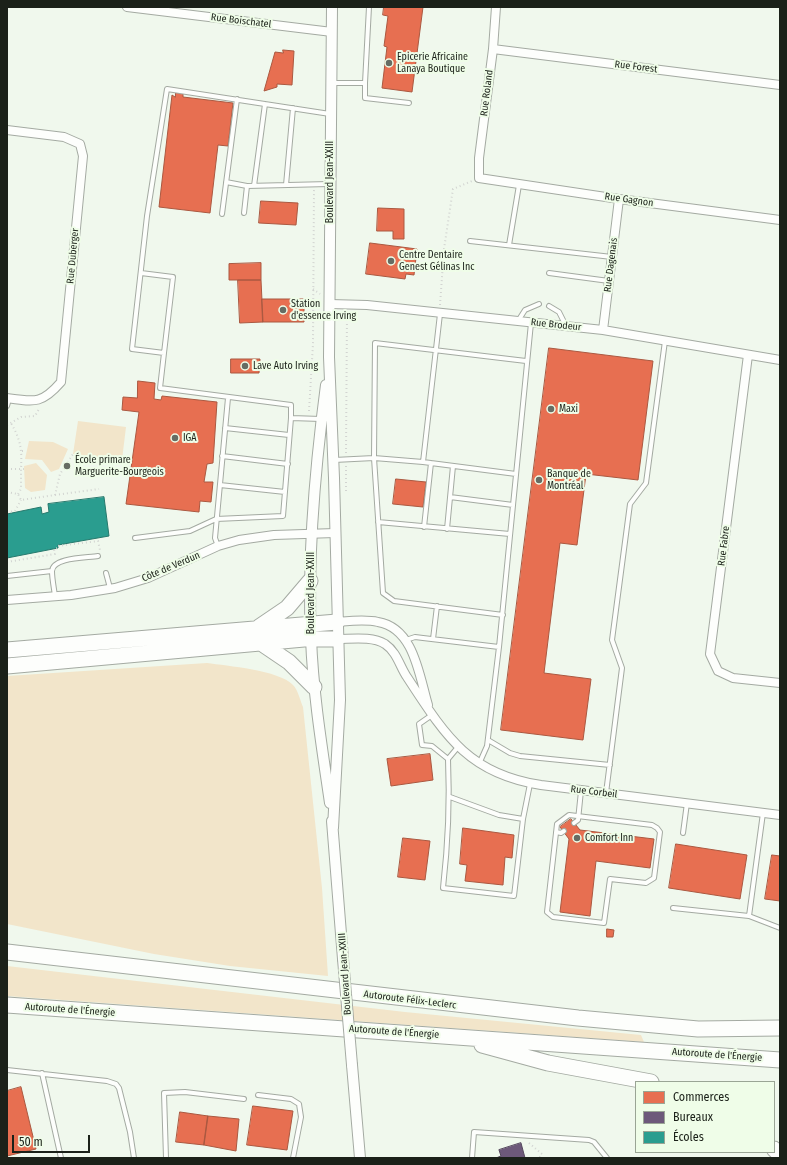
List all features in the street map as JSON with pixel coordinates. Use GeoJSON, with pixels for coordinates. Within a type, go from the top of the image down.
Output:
{"type":"FeatureCollection","features":[{"type":"Feature","properties":{"kind":"highway"},"geometry":{"type":"LineString","coordinates":[[258,628],[287,608],[310,581]]}},
{"type":"Feature","properties":{"kind":"highway"},"geometry":{"type":"LineString","coordinates":[[7,666],[262,644],[311,632],[337,622]]}},
{"type":"Feature","properties":{"kind":"highway"},"geometry":{"type":"LineString","coordinates":[[7,650],[258,628],[311,632],[337,639]]}},
{"type":"Feature","properties":{"kind":"highway"},"geometry":{"type":"LineString","coordinates":[[262,644],[289,662],[314,687]]}},
{"type":"Feature","properties":{"kind":"highway"},"geometry":{"type":"LineString","coordinates":[[7,945],[42,956]]}},
{"type":"Feature","properties":{"kind":"highway"},"geometry":{"type":"LineString","coordinates":[[7,952],[42,956]]}},
{"type":"Feature","properties":{"kind":"highway","name":"Autoroute Félix-Leclerc"},"geometry":{"type":"LineString","coordinates":[[42,956],[472,1007],[698,1029],[780,1028]]}},
{"type":"Feature","properties":{"kind":"highway","name":"Autoroute de l'Énergie"},"geometry":{"type":"LineString","coordinates":[[7,1005],[780,1060]]}},
{"type":"Feature","properties":{"kind":"highway"},"geometry":{"type":"LineString","coordinates":[[698,1029],[780,1035]]}},
{"type":"Feature","properties":{"kind":"highway"},"geometry":{"type":"LineString","coordinates":[[451,1036],[548,1063],[646,1081]]}},
{"type":"Feature","properties":{"kind":"street","name":"Rue Boischatel"},"geometry":{"type":"LineString","coordinates":[[127,7],[332,32]]}},
{"type":"Feature","properties":{"kind":"street","name":"Boulevard Jean-XXIII"},"geometry":{"type":"LineString","coordinates":[[332,7],[329,357],[334,460],[337,639],[340,700],[333,828]]}},
{"type":"Feature","properties":{"kind":"street","name":"Rue Roland"},"geometry":{"type":"LineString","coordinates":[[479,178],[479,158],[493,49],[496,7]]}},
{"type":"Feature","properties":{"kind":"street","name":"Rue Forest"},"geometry":{"type":"LineString","coordinates":[[493,49],[780,85]]}},
{"type":"Feature","properties":{"kind":"street","name":"Rue Duberger"},"geometry":{"type":"LineString","coordinates":[[7,130],[64,137],[80,144],[83,156],[61,382],[49,396],[38,400],[8,401]]}},
{"type":"Feature","properties":{"kind":"street","name":"Rue Gagnon"},"geometry":{"type":"LineString","coordinates":[[479,178],[619,199],[780,220]]}},
{"type":"Feature","properties":{"kind":"street","name":"Rue Dagenais"},"geometry":{"type":"LineString","coordinates":[[602,330],[619,199]]}},
{"type":"Feature","properties":{"kind":"street","name":"Rue Brodeur"},"geometry":{"type":"LineString","coordinates":[[330,304],[367,305],[440,314],[602,330],[665,340],[748,356],[780,360]]}},
{"type":"Feature","properties":{"kind":"street","name":"Rue Fabre"},"geometry":{"type":"LineString","coordinates":[[748,356],[710,654],[718,671],[733,678],[780,683]]}},
{"type":"Feature","properties":{"kind":"street","name":"Boulevard Jean-XXIII"},"geometry":{"type":"LineString","coordinates":[[329,357],[321,419],[312,534],[310,581],[311,632],[314,687],[333,828],[359,1158]]}},
{"type":"Feature","properties":{"kind":"street","name":"Côte de Verdun"},"geometry":{"type":"LineString","coordinates":[[7,600],[56,597],[110,589],[148,578],[218,546],[257,537],[335,533]]}},
{"type":"Feature","properties":{"kind":"street","name":"Rue Corbeil"},"geometry":{"type":"LineString","coordinates":[[337,622],[382,622],[395,628],[406,640],[432,715]]}},
{"type":"Feature","properties":{"kind":"street","name":"Rue Corbeil"},"geometry":{"type":"LineString","coordinates":[[337,639],[370,639],[386,645],[394,653],[402,671],[432,715],[458,747],[479,764],[505,777],[530,784],[780,815]]}},
{"type":"Feature","properties":{"kind":"lane"},"geometry":{"type":"LineString","coordinates":[[369,7],[365,83],[366,98],[409,103]]}},
{"type":"Feature","properties":{"kind":"lane"},"geometry":{"type":"LineString","coordinates":[[331,83],[365,83]]}},
{"type":"Feature","properties":{"kind":"lane"},"geometry":{"type":"LineString","coordinates":[[164,353],[132,349],[147,216],[167,89],[330,114]]}},
{"type":"Feature","properties":{"kind":"lane"},"geometry":{"type":"LineString","coordinates":[[222,214],[237,99]]}},
{"type":"Feature","properties":{"kind":"lane"},"geometry":{"type":"LineString","coordinates":[[254,186],[265,104]]}},
{"type":"Feature","properties":{"kind":"lane"},"geometry":{"type":"LineString","coordinates":[[286,185],[293,108]]}},
{"type":"Feature","properties":{"kind":"lane"},"geometry":{"type":"LineString","coordinates":[[226,182],[247,186],[331,184]]}},
{"type":"Feature","properties":{"kind":"lane"},"geometry":{"type":"LineString","coordinates":[[509,245],[519,185]]}},
{"type":"Feature","properties":{"kind":"lane"},"geometry":{"type":"LineString","coordinates":[[244,213],[247,186]]}},
{"type":"Feature","properties":{"kind":"lane"},"geometry":{"type":"LineString","coordinates":[[470,241],[612,257]]}},
{"type":"Feature","properties":{"kind":"lane"},"geometry":{"type":"LineString","coordinates":[[135,538],[190,531],[216,519],[283,516],[292,406],[160,388],[173,277],[141,273]]}},
{"type":"Feature","properties":{"kind":"lane"},"geometry":{"type":"LineString","coordinates":[[550,273],[609,281]]}},
{"type":"Feature","properties":{"kind":"lane"},"geometry":{"type":"LineString","coordinates":[[518,321],[525,310],[539,304]]}},
{"type":"Feature","properties":{"kind":"lane"},"geometry":{"type":"LineString","coordinates":[[549,306],[559,312],[566,326]]}},
{"type":"Feature","properties":{"kind":"lane"},"geometry":{"type":"LineString","coordinates":[[423,462],[440,314]]}},
{"type":"Feature","properties":{"kind":"lane"},"geometry":{"type":"LineString","coordinates":[[479,764],[485,752],[488,740],[499,647],[526,361],[531,323]]}},
{"type":"Feature","properties":{"kind":"lane"},"geometry":{"type":"LineString","coordinates":[[606,794],[622,668],[612,640],[630,504],[646,483],[665,340]]}},
{"type":"Feature","properties":{"kind":"lane"},"geometry":{"type":"LineString","coordinates":[[502,615],[394,601],[383,593],[374,458],[375,343],[526,361]]}},
{"type":"Feature","properties":{"kind":"lane"},"geometry":{"type":"LineString","coordinates":[[218,546],[215,538],[216,519],[228,398]]}},
{"type":"Feature","properties":{"kind":"lane"},"geometry":{"type":"LineString","coordinates":[[291,418],[332,419]]}},
{"type":"Feature","properties":{"kind":"lane"},"geometry":{"type":"LineString","coordinates":[[225,428],[290,436]]}},
{"type":"Feature","properties":{"kind":"lane"},"geometry":{"type":"LineString","coordinates":[[222,456],[288,464]]}},
{"type":"Feature","properties":{"kind":"lane"},"geometry":{"type":"LineString","coordinates":[[334,460],[374,458],[423,462],[516,474]]}},
{"type":"Feature","properties":{"kind":"lane"},"geometry":{"type":"LineString","coordinates":[[424,527],[431,463]]}},
{"type":"Feature","properties":{"kind":"lane"},"geometry":{"type":"LineString","coordinates":[[447,529],[453,466]]}},
{"type":"Feature","properties":{"kind":"lane"},"geometry":{"type":"LineString","coordinates":[[220,486],[285,492]]}},
{"type":"Feature","properties":{"kind":"lane"},"geometry":{"type":"LineString","coordinates":[[450,497],[513,505]]}},
{"type":"Feature","properties":{"kind":"lane"},"geometry":{"type":"LineString","coordinates":[[378,522],[510,534]]}},
{"type":"Feature","properties":{"kind":"lane"},"geometry":{"type":"LineString","coordinates":[[56,597],[52,570],[55,564],[61,561],[98,556]]}},
{"type":"Feature","properties":{"kind":"lane"},"geometry":{"type":"LineString","coordinates":[[7,576],[52,570]]}},
{"type":"Feature","properties":{"kind":"lane"},"geometry":{"type":"LineString","coordinates":[[106,573],[110,589]]}},
{"type":"Feature","properties":{"kind":"lane"},"geometry":{"type":"LineString","coordinates":[[433,639],[437,606]]}},
{"type":"Feature","properties":{"kind":"lane"},"geometry":{"type":"LineString","coordinates":[[406,640],[415,637],[499,647]]}},
{"type":"Feature","properties":{"kind":"lane"},"geometry":{"type":"LineString","coordinates":[[432,715],[419,724],[422,745],[432,746],[448,759]]}},
{"type":"Feature","properties":{"kind":"lane"},"geometry":{"type":"LineString","coordinates":[[488,740],[510,753],[520,756],[610,765]]}},
{"type":"Feature","properties":{"kind":"lane"},"geometry":{"type":"LineString","coordinates":[[458,747],[448,759],[450,797],[449,834],[443,888],[514,896],[523,819],[530,784]]}},
{"type":"Feature","properties":{"kind":"lane"},"geometry":{"type":"LineString","coordinates":[[574,823],[578,820],[581,791]]}},
{"type":"Feature","properties":{"kind":"lane"},"geometry":{"type":"LineString","coordinates":[[450,797],[498,815],[523,819]]}},
{"type":"Feature","properties":{"kind":"lane"},"geometry":{"type":"LineString","coordinates":[[683,833],[687,803]]}},
{"type":"Feature","properties":{"kind":"lane"},"geometry":{"type":"LineString","coordinates":[[749,916],[763,813]]}},
{"type":"Feature","properties":{"kind":"lane"},"geometry":{"type":"LineString","coordinates":[[569,814],[578,816],[652,825],[658,828],[660,832],[654,878],[646,883],[610,879],[604,923],[553,917],[547,912],[557,824],[569,814]]}},
{"type":"Feature","properties":{"kind":"lane"},"geometry":{"type":"LineString","coordinates":[[556,832],[561,833],[564,831]]}},
{"type":"Feature","properties":{"kind":"lane"},"geometry":{"type":"LineString","coordinates":[[673,908],[749,916],[780,928]]}},
{"type":"Feature","properties":{"kind":"lane"},"geometry":{"type":"LineString","coordinates":[[7,1070],[108,1081],[116,1084],[119,1088],[130,1132],[134,1158]]}},
{"type":"Feature","properties":{"kind":"lane"},"geometry":{"type":"LineString","coordinates":[[42,1073],[42,1080],[61,1158]]}},
{"type":"Feature","properties":{"kind":"lane"},"geometry":{"type":"LineString","coordinates":[[166,1158],[164,1093],[185,1092],[244,1099]]}},
{"type":"Feature","properties":{"kind":"lane"},"geometry":{"type":"LineString","coordinates":[[258,1094],[291,1099],[299,1104],[301,1117],[293,1158]]}},
{"type":"Feature","properties":{"kind":"lane"},"geometry":{"type":"LineString","coordinates":[[472,1158],[474,1132],[589,1140],[594,1142],[607,1158]]}},
{"type":"Feature","properties":{"kind":"path"},"geometry":{"type":"LineString","coordinates":[[440,314],[444,249],[453,189],[479,178]]}},
{"type":"Feature","properties":{"kind":"path","name":"Boulevard Jean-XXIII"},"geometry":{"type":"LineString","coordinates":[[308,406],[313,344],[314,190]]}},
{"type":"Feature","properties":{"kind":"path"},"geometry":{"type":"LineString","coordinates":[[346,450],[347,323]]}},
{"type":"Feature","properties":{"kind":"path"},"geometry":{"type":"LineString","coordinates":[[310,387],[314,388]]}},
{"type":"Feature","properties":{"kind":"path"},"geometry":{"type":"LineString","coordinates":[[7,425],[21,417],[35,416],[39,409]]}},
{"type":"Feature","properties":{"kind":"path"},"geometry":{"type":"LineString","coordinates":[[11,423],[20,438],[22,451],[21,490],[18,494]]}},
{"type":"Feature","properties":{"kind":"path"},"geometry":{"type":"LineString","coordinates":[[55,495],[60,474],[73,454]]}},
{"type":"Feature","properties":{"kind":"path"},"geometry":{"type":"LineString","coordinates":[[7,469],[24,470]]}},
{"type":"Feature","properties":{"kind":"path"},"geometry":{"type":"LineString","coordinates":[[21,500],[99,489]]}},
{"type":"Feature","properties":{"kind":"path"},"geometry":{"type":"LineString","coordinates":[[7,492],[18,494]]}},
{"type":"Feature","properties":{"kind":"path"},"geometry":{"type":"LineString","coordinates":[[18,494],[21,500]]}},
{"type":"Feature","properties":{"kind":"path"},"geometry":{"type":"LineString","coordinates":[[7,512],[15,511],[21,500]]}},
{"type":"Feature","properties":{"kind":"path"},"geometry":{"type":"LineString","coordinates":[[7,562],[54,554],[54,548],[58,548],[58,546],[98,541]]}},
{"type":"Feature","properties":{"kind":"path"},"geometry":{"type":"LineString","coordinates":[[527,1141],[542,1154],[539,1158]]}},
{"type":"Feature","properties":{"kind":"shaded area"},"geometry":{"type":"Polygon","coordinates":[[[78,421],[126,427],[122,460],[73,454],[78,421]]]}},
{"type":"Feature","properties":{"kind":"shaded area"},"geometry":{"type":"Polygon","coordinates":[[[29,441],[53,442],[68,449],[59,469],[51,472],[42,460],[25,459],[29,441]]]}},
{"type":"Feature","properties":{"kind":"shaded area"},"geometry":{"type":"Polygon","coordinates":[[[36,463],[47,475],[45,490],[31,492],[25,488],[24,466],[36,463]]]}},
{"type":"Feature","properties":{"kind":"shaded area"},"geometry":{"type":"Polygon","coordinates":[[[207,663],[265,672],[286,680],[293,685],[299,695],[303,707],[322,888],[328,976],[230,966],[154,954],[7,924],[7,676],[207,663]]]}},
{"type":"Feature","properties":{"kind":"shaded area"},"geometry":{"type":"Polygon","coordinates":[[[7,966],[405,1012],[641,1035],[644,1042],[7,996],[7,966]]]}},
{"type":"Feature","properties":{"kind":"building: Commerces"},"geometry":{"type":"Polygon","coordinates":[[[384,7],[423,7],[412,92],[382,88],[387,47],[384,46],[388,16],[383,15],[384,7]]]}},
{"type":"Feature","properties":{"kind":"building: Commerces"},"geometry":{"type":"Polygon","coordinates":[[[283,50],[294,51],[292,85],[277,84],[277,87],[264,91],[275,52],[283,53],[283,50]]]}},
{"type":"Feature","properties":{"kind":"building: Commerces"},"geometry":{"type":"Polygon","coordinates":[[[176,92],[183,93],[183,97],[233,103],[228,146],[218,145],[210,213],[159,207],[172,95],[175,97],[176,92]]]}},
{"type":"Feature","properties":{"kind":"building: Commerces"},"geometry":{"type":"Polygon","coordinates":[[[261,201],[298,203],[296,225],[259,223],[261,201]]]}},
{"type":"Feature","properties":{"kind":"building: Commerces"},"geometry":{"type":"Polygon","coordinates":[[[378,208],[404,209],[404,239],[393,239],[393,231],[377,231],[378,208]]]}},
{"type":"Feature","properties":{"kind":"building: Commerces","name":"Centre Dentaire Genest Gélinas Inc"},"geometry":{"type":"Polygon","coordinates":[[[370,243],[417,249],[414,275],[406,274],[405,279],[366,274],[370,243]]]}},
{"type":"Feature","properties":{"kind":"building: Commerces"},"geometry":{"type":"Polygon","coordinates":[[[261,263],[261,280],[229,280],[229,264],[261,263]]]}},
{"type":"Feature","properties":{"kind":"building: Commerces"},"geometry":{"type":"Polygon","coordinates":[[[238,280],[261,280],[263,322],[240,323],[238,280]]]}},
{"type":"Feature","properties":{"kind":"building: Commerces","name":"Station d'essence Irving"},"geometry":{"type":"Polygon","coordinates":[[[262,299],[304,299],[304,322],[263,322],[262,299]]]}},
{"type":"Feature","properties":{"kind":"building: Commerces"},"geometry":{"type":"Polygon","coordinates":[[[549,348],[653,361],[638,480],[586,474],[577,545],[560,543],[544,673],[591,679],[583,740],[501,730],[549,348]]]}},
{"type":"Feature","properties":{"kind":"building: Commerces","name":"Lave Auto Irving"},"geometry":{"type":"Polygon","coordinates":[[[231,359],[260,359],[259,373],[231,373],[231,359]]]}},
{"type":"Feature","properties":{"kind":"building: Commerces","name":"IGA"},"geometry":{"type":"Polygon","coordinates":[[[138,381],[155,383],[154,399],[161,400],[162,396],[217,402],[213,463],[207,464],[204,482],[213,482],[211,502],[200,501],[199,512],[126,504],[139,412],[122,410],[123,397],[137,398],[138,381]]]}},
{"type":"Feature","properties":{"kind":"building: Commerces"},"geometry":{"type":"Polygon","coordinates":[[[396,479],[426,482],[423,507],[393,504],[396,479]]]}},
{"type":"Feature","properties":{"kind":"building: Commerces"},"geometry":{"type":"Polygon","coordinates":[[[430,754],[433,780],[391,786],[387,759],[430,754]]]}},
{"type":"Feature","properties":{"kind":"building: Commerces"},"geometry":{"type":"Polygon","coordinates":[[[571,819],[580,830],[654,839],[650,868],[596,861],[590,916],[560,912],[569,839],[560,827],[571,819]]]}},
{"type":"Feature","properties":{"kind":"building: Commerces"},"geometry":{"type":"Polygon","coordinates":[[[463,828],[514,835],[512,858],[505,857],[503,885],[465,881],[467,865],[460,864],[463,828]]]}},
{"type":"Feature","properties":{"kind":"building: Commerces"},"geometry":{"type":"Polygon","coordinates":[[[403,838],[430,841],[425,880],[398,877],[403,838]]]}},
{"type":"Feature","properties":{"kind":"building: Commerces"},"geometry":{"type":"Polygon","coordinates":[[[676,844],[747,855],[740,899],[669,888],[676,844]]]}},
{"type":"Feature","properties":{"kind":"building: Commerces"},"geometry":{"type":"Polygon","coordinates":[[[772,855],[780,856],[780,901],[765,899],[772,855]]]}},
{"type":"Feature","properties":{"kind":"building: Commerces"},"geometry":{"type":"Polygon","coordinates":[[[607,929],[614,930],[613,937],[607,937],[607,929]]]}},
{"type":"Feature","properties":{"kind":"building: Commerces"},"geometry":{"type":"Polygon","coordinates":[[[21,1087],[36,1149],[7,1156],[7,1091],[21,1087]]]}},
{"type":"Feature","properties":{"kind":"building: Commerces"},"geometry":{"type":"Polygon","coordinates":[[[253,1106],[293,1111],[287,1150],[247,1145],[253,1106]]]}},
{"type":"Feature","properties":{"kind":"building: Commerces"},"geometry":{"type":"Polygon","coordinates":[[[180,1112],[208,1116],[204,1145],[176,1142],[180,1112]]]}},
{"type":"Feature","properties":{"kind":"building: Commerces"},"geometry":{"type":"Polygon","coordinates":[[[208,1116],[239,1119],[236,1151],[204,1145],[208,1116]]]}},
{"type":"Feature","properties":{"kind":"building: Bureaux"},"geometry":{"type":"Polygon","coordinates":[[[521,1143],[525,1158],[496,1158],[501,1156],[499,1150],[521,1143]]]}},
{"type":"Feature","properties":{"kind":"building: Écoles"},"geometry":{"type":"Polygon","coordinates":[[[104,497],[109,536],[58,545],[58,548],[7,558],[7,514],[41,507],[42,514],[49,512],[48,504],[104,497]]]}},
{"type":"Feature","properties":{"kind":"place","name":"Epicerie Africaine Lanaya Boutique"},"geometry":{"type":"Point","coordinates":[389,63]}},
{"type":"Feature","properties":{"kind":"place","name":"Centre Dentaire Genest Gélinas Inc"},"geometry":{"type":"Point","coordinates":[391,261]}},
{"type":"Feature","properties":{"kind":"place","name":"Station d'essence Irving"},"geometry":{"type":"Point","coordinates":[283,310]}},
{"type":"Feature","properties":{"kind":"place","name":"Lave Auto Irving"},"geometry":{"type":"Point","coordinates":[245,366]}},
{"type":"Feature","properties":{"kind":"place","name":"Maxi"},"geometry":{"type":"Point","coordinates":[551,409]}},
{"type":"Feature","properties":{"kind":"place","name":"IGA"},"geometry":{"type":"Point","coordinates":[175,438]}},
{"type":"Feature","properties":{"kind":"place","name":"École primare Marguerite-Bourgeois"},"geometry":{"type":"Point","coordinates":[67,466]}},
{"type":"Feature","properties":{"kind":"place","name":"Banque de Montréal"},"geometry":{"type":"Point","coordinates":[539,480]}},
{"type":"Feature","properties":{"kind":"place","name":"Comfort Inn"},"geometry":{"type":"Point","coordinates":[577,838]}}]}
